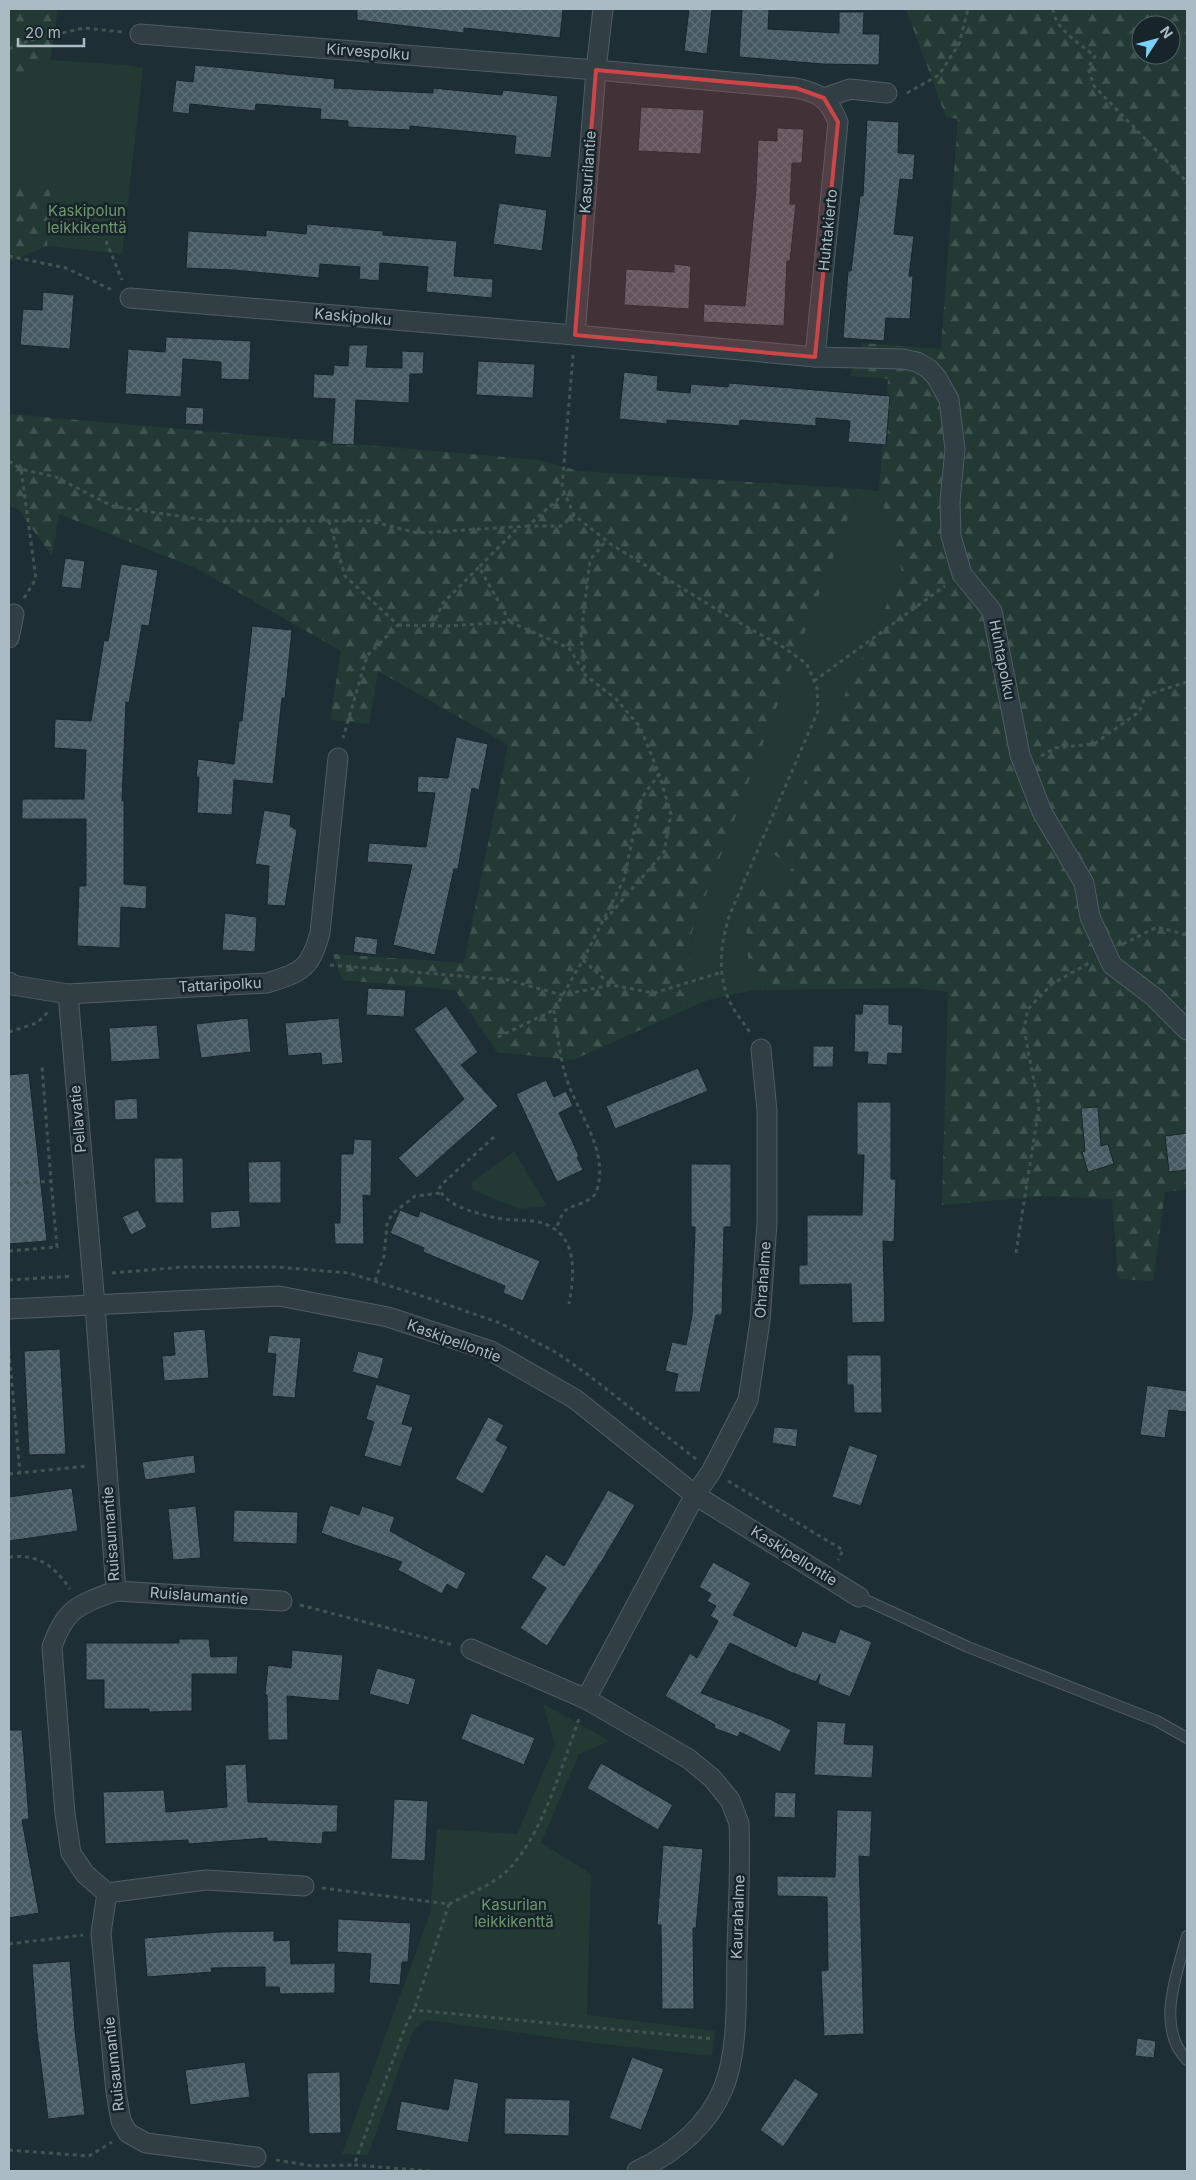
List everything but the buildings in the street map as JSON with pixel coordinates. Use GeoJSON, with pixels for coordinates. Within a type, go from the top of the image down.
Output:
{"type":"FeatureCollection","features":[{"type":"Feature","properties":{"kind":"street","name":"Kasurilantie"},"geometry":{"type":"LineString","coordinates":[[575,335],[596,70],[603,9]]}},
{"type":"Feature","properties":{"kind":"street","name":"Kirvespolku"},"geometry":{"type":"LineString","coordinates":[[140,34],[596,70]]}},
{"type":"Feature","properties":{"kind":"street"},"geometry":{"type":"LineString","coordinates":[[596,70],[796,88],[811,91],[824,98],[850,89],[887,93]]}},
{"type":"Feature","properties":{"kind":"street","name":"Huhtakierto"},"geometry":{"type":"LineString","coordinates":[[815,357],[838,122],[833,109],[824,98]]}},
{"type":"Feature","properties":{"kind":"street","name":"Kaskipolku"},"geometry":{"type":"LineString","coordinates":[[130,298],[575,335]]}},
{"type":"Feature","properties":{"kind":"street"},"geometry":{"type":"LineString","coordinates":[[575,335],[815,357]]}},
{"type":"Feature","properties":{"kind":"street","name":"Huhtapolku"},"geometry":{"type":"LineString","coordinates":[[815,357],[903,359],[917,362],[929,369],[937,378],[949,400],[952,413],[955,450],[950,501],[951,536],[962,574],[992,611],[1020,756],[1042,812],[1084,883],[1090,917],[1112,965],[1154,997],[1187,1030]]}},
{"type":"Feature","properties":{"kind":"street"},"geometry":{"type":"LineString","coordinates":[[9,638],[14,614]]}},
{"type":"Feature","properties":{"kind":"street"},"geometry":{"type":"LineString","coordinates":[[308,963],[316,949],[320,933],[338,758]]}},
{"type":"Feature","properties":{"kind":"street","name":"Tattaripolku"},"geometry":{"type":"LineString","coordinates":[[68,994],[268,983],[287,976],[305,967],[308,963]]}},
{"type":"Feature","properties":{"kind":"street"},"geometry":{"type":"LineString","coordinates":[[9,982],[12,985],[68,994]]}},
{"type":"Feature","properties":{"kind":"street","name":"Pellavatie"},"geometry":{"type":"LineString","coordinates":[[68,994],[95,1305]]}},
{"type":"Feature","properties":{"kind":"street","name":"Ohrahalme"},"geometry":{"type":"LineString","coordinates":[[695,1495],[712,1472],[748,1400],[753,1371],[760,1322],[767,1223],[767,1111],[761,1049]]}},
{"type":"Feature","properties":{"kind":"street","name":"Kaskipellontie"},"geometry":{"type":"LineString","coordinates":[[9,1310],[279,1296],[388,1317],[491,1351],[575,1399],[695,1495],[859,1597]]}},
{"type":"Feature","properties":{"kind":"street","name":"Ruisaumantie"},"geometry":{"type":"LineString","coordinates":[[95,1305],[116,1591],[80,1604],[58,1627],[52,1646],[65,1814],[71,1853],[85,1874],[107,1893],[101,1933],[118,2106],[121,2122],[128,2133]]}},
{"type":"Feature","properties":{"kind":"street"},"geometry":{"type":"LineString","coordinates":[[586,1699],[695,1495]]}},
{"type":"Feature","properties":{"kind":"street","name":"Ruislaumantie"},"geometry":{"type":"LineString","coordinates":[[116,1591],[282,1601]]}},
{"type":"Feature","properties":{"kind":"street","name":"Kaurahalme"},"geometry":{"type":"LineString","coordinates":[[471,1649],[586,1699],[689,1759],[712,1778],[730,1800],[739,1822],[734,2041],[724,2088],[705,2119],[673,2151],[637,2171]]}},
{"type":"Feature","properties":{"kind":"street"},"geometry":{"type":"LineString","coordinates":[[107,1893],[206,1880],[304,1886]]}},
{"type":"Feature","properties":{"kind":"street"},"geometry":{"type":"LineString","coordinates":[[128,2133],[146,2142],[256,2156]]}},
{"type":"Feature","properties":{"kind":"lane"},"geometry":{"type":"LineString","coordinates":[[859,1597],[968,1647],[1157,1721],[1187,1738]]}},
{"type":"Feature","properties":{"kind":"lane"},"geometry":{"type":"LineString","coordinates":[[1187,1936],[1173,1987],[1170,2026],[1178,2050],[1187,2060]]}},
{"type":"Feature","properties":{"kind":"path"},"geometry":{"type":"LineString","coordinates":[[887,93],[910,92],[939,75],[958,44],[968,9]]}},
{"type":"Feature","properties":{"kind":"path"},"geometry":{"type":"LineString","coordinates":[[1053,9],[1053,14],[1066,32],[1095,56],[1088,68],[1094,86],[1187,182]]}},
{"type":"Feature","properties":{"kind":"path"},"geometry":{"type":"LineString","coordinates":[[9,49],[31,40],[84,28],[140,34]]}},
{"type":"Feature","properties":{"kind":"path"},"geometry":{"type":"LineString","coordinates":[[106,241],[130,298]]}},
{"type":"Feature","properties":{"kind":"path"},"geometry":{"type":"LineString","coordinates":[[9,256],[66,268],[130,298]]}},
{"type":"Feature","properties":{"kind":"path"},"geometry":{"type":"LineString","coordinates":[[575,335],[562,487],[574,515],[606,541],[724,614],[783,647],[807,664],[817,688],[818,711],[730,914],[722,937],[720,963],[728,998],[761,1049]]}},
{"type":"Feature","properties":{"kind":"path"},"geometry":{"type":"LineString","coordinates":[[9,461],[21,468],[56,477],[112,506],[211,521],[370,521],[417,532],[519,526],[561,526],[574,515]]}},
{"type":"Feature","properties":{"kind":"path"},"geometry":{"type":"LineString","coordinates":[[14,614],[36,579],[21,468]]}},
{"type":"Feature","properties":{"kind":"path"},"geometry":{"type":"LineString","coordinates":[[528,526],[565,493]]}},
{"type":"Feature","properties":{"kind":"path"},"geometry":{"type":"LineString","coordinates":[[329,521],[345,576],[398,625],[432,626],[510,622],[569,648],[585,675],[616,699],[640,727],[659,774],[671,814],[664,852],[601,924]]}},
{"type":"Feature","properties":{"kind":"path"},"geometry":{"type":"LineString","coordinates":[[432,626],[443,603],[519,526]]}},
{"type":"Feature","properties":{"kind":"path"},"geometry":{"type":"LineString","coordinates":[[585,675],[581,636],[590,560],[606,541]]}},
{"type":"Feature","properties":{"kind":"path"},"geometry":{"type":"LineString","coordinates":[[479,567],[510,622]]}},
{"type":"Feature","properties":{"kind":"path"},"geometry":{"type":"LineString","coordinates":[[814,680],[962,574]]}},
{"type":"Feature","properties":{"kind":"path"},"geometry":{"type":"LineString","coordinates":[[338,758],[367,656],[398,625]]}},
{"type":"Feature","properties":{"kind":"path"},"geometry":{"type":"LineString","coordinates":[[1024,766],[1055,748],[1094,744],[1138,712],[1146,695],[1187,682]]}},
{"type":"Feature","properties":{"kind":"path"},"geometry":{"type":"LineString","coordinates":[[498,1037],[554,1010],[583,960],[624,879],[641,799],[659,774]]}},
{"type":"Feature","properties":{"kind":"path"},"geometry":{"type":"LineString","coordinates":[[1016,1253],[1039,1107],[1024,1029],[1028,1009],[1052,984],[1106,952],[1157,927],[1187,935]]}},
{"type":"Feature","properties":{"kind":"path"},"geometry":{"type":"LineString","coordinates":[[583,960],[611,985]]}},
{"type":"Feature","properties":{"kind":"path"},"geometry":{"type":"LineString","coordinates":[[308,963],[499,979],[562,995],[611,985],[654,993],[722,972]]}},
{"type":"Feature","properties":{"kind":"path"},"geometry":{"type":"LineString","coordinates":[[9,1032],[37,1023],[68,994]]}},
{"type":"Feature","properties":{"kind":"path"},"geometry":{"type":"LineString","coordinates":[[554,1010],[564,1072],[598,1156],[599,1181],[597,1192],[588,1200],[565,1211],[556,1230]]}},
{"type":"Feature","properties":{"kind":"path"},"geometry":{"type":"LineString","coordinates":[[9,1251],[57,1247],[42,1067]]}},
{"type":"Feature","properties":{"kind":"path"},"geometry":{"type":"LineString","coordinates":[[494,1137],[441,1185],[439,1190],[444,1198],[456,1206],[503,1219],[544,1224],[556,1230],[569,1249],[573,1262],[574,1277],[569,1304]]}},
{"type":"Feature","properties":{"kind":"path"},"geometry":{"type":"LineString","coordinates":[[9,1184],[51,1181]]}},
{"type":"Feature","properties":{"kind":"path"},"geometry":{"type":"LineString","coordinates":[[375,1281],[384,1256],[387,1224],[392,1214],[415,1196],[441,1193]]}},
{"type":"Feature","properties":{"kind":"path"},"geometry":{"type":"LineString","coordinates":[[9,1351],[20,1473]]}},
{"type":"Feature","properties":{"kind":"path"},"geometry":{"type":"LineString","coordinates":[[9,1474],[106,1464]]}},
{"type":"Feature","properties":{"kind":"path"},"geometry":{"type":"LineString","coordinates":[[9,1557],[20,1556],[40,1560],[57,1570],[80,1604]]}},
{"type":"Feature","properties":{"kind":"path"},"geometry":{"type":"LineString","coordinates":[[282,1601],[471,1649]]}},
{"type":"Feature","properties":{"kind":"path"},"geometry":{"type":"LineString","coordinates":[[304,1886],[449,1904],[480,1888],[507,1870],[532,1838],[561,1769],[586,1699]]}},
{"type":"Feature","properties":{"kind":"path"},"geometry":{"type":"LineString","coordinates":[[354,2165],[406,2025],[414,2010],[449,1904]]}},
{"type":"Feature","properties":{"kind":"path"},"geometry":{"type":"LineString","coordinates":[[9,1944],[101,1933]]}},
{"type":"Feature","properties":{"kind":"path"},"geometry":{"type":"LineString","coordinates":[[414,2010],[734,2041]]}},
{"type":"Feature","properties":{"kind":"path"},"geometry":{"type":"LineString","coordinates":[[9,2150],[89,2156],[128,2133]]}},
{"type":"Feature","properties":{"kind":"path"},"geometry":{"type":"LineString","coordinates":[[256,2156],[313,2166],[354,2165],[430,2171]]}},
{"type":"Feature","properties":{"kind":"highlighted area"},"geometry":{"type":"Polygon","coordinates":[[[596,70],[796,88],[824,98],[838,122],[815,357],[575,335],[596,70]]]}},
{"type":"Feature","properties":{"kind":"green space"},"geometry":{"type":"Polygon","coordinates":[[[9,9],[58,9],[50,60],[12,85],[9,94],[9,9]]]}},
{"type":"Feature","properties":{"kind":"green space"},"geometry":{"type":"Polygon","coordinates":[[[906,9],[1187,9],[1187,1189],[1165,1192],[1153,1281],[1118,1279],[1112,1199],[1044,1196],[942,1205],[948,992],[917,988],[755,990],[749,972],[745,907],[755,882],[777,894],[793,866],[771,853],[902,572],[879,491],[888,379],[850,376],[862,343],[941,349],[958,119],[946,117],[906,9]]]}},
{"type":"Feature","properties":{"kind":"green space","name":"Kaskipolun leikkikenttä"},"geometry":{"type":"Polygon","coordinates":[[[50,60],[126,65],[143,68],[122,254],[47,246],[51,186],[9,181],[9,94],[12,85],[50,60]]]}},
{"type":"Feature","properties":{"kind":"green space"},"geometry":{"type":"Polygon","coordinates":[[[9,181],[51,186],[47,246],[9,262],[9,181]]]}},
{"type":"Feature","properties":{"kind":"green space"},"geometry":{"type":"Polygon","coordinates":[[[9,414],[538,460],[579,471],[859,489],[692,932],[687,1009],[573,1060],[497,1052],[455,990],[342,980],[333,954],[464,963],[508,745],[378,671],[369,724],[330,720],[341,651],[196,568],[59,514],[52,556],[18,509],[9,506],[9,414]]]}},
{"type":"Feature","properties":{"kind":"green space"},"geometry":{"type":"Polygon","coordinates":[[[859,489],[879,491],[902,572],[772,853],[793,866],[777,894],[749,972],[755,990],[708,1000],[687,1009],[692,932],[859,489]]]}},
{"type":"Feature","properties":{"kind":"green space"},"geometry":{"type":"Polygon","coordinates":[[[514,1151],[547,1206],[519,1209],[473,1190],[471,1183],[514,1151]]]}},
{"type":"Feature","properties":{"kind":"green space","name":"Kasurilan leikkikenttä"},"geometry":{"type":"Polygon","coordinates":[[[543,1704],[610,1741],[579,1754],[541,1843],[591,1874],[587,2015],[715,2031],[712,2056],[586,2042],[427,2020],[413,2030],[368,2155],[342,2154],[430,1914],[437,1829],[517,1834],[555,1745],[543,1704]]]}}]}
